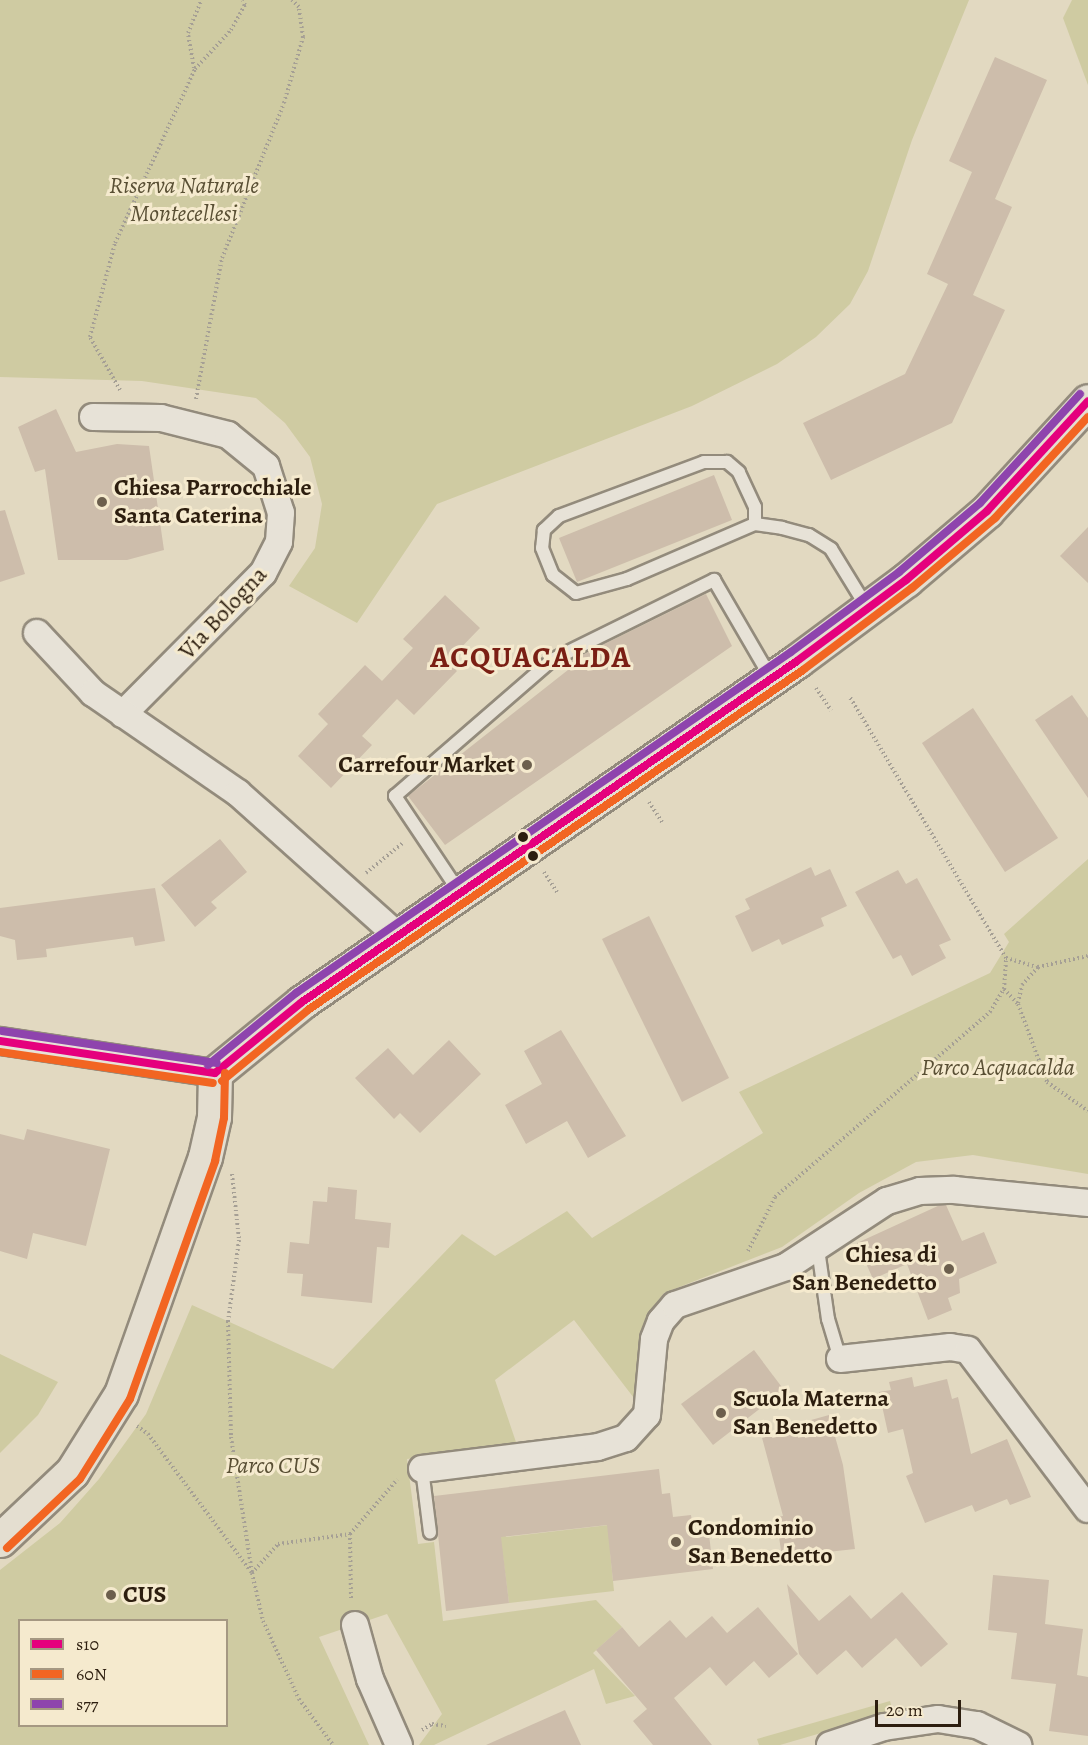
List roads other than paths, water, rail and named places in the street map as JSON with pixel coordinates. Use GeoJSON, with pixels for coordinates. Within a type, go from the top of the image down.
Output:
{"type":"FeatureCollection","features":[{"type":"Feature","properties":{"kind":"main road"},"geometry":{"type":"LineString","coordinates":[[0,1540],[72,1472],[121,1394],[201,1172],[214,1116],[216,1073],[302,1002],[461,894],[868,609],[969,528],[1088,401]]}},
{"type":"Feature","properties":{"kind":"street","name":"Via Bologna"},"geometry":{"type":"LineString","coordinates":[[93,417],[138,416],[190,422],[228,435],[266,466],[281,513],[279,542],[270,564],[252,586],[123,714]]}},
{"type":"Feature","properties":{"kind":"street"},"geometry":{"type":"LineString","coordinates":[[37,633],[74,676],[123,714],[238,793],[398,936]]}},
{"type":"Feature","properties":{"kind":"street"},"geometry":{"type":"LineString","coordinates":[[0,1041],[216,1073]]}},
{"type":"Feature","properties":{"kind":"street"},"geometry":{"type":"LineString","coordinates":[[423,1469],[608,1446],[626,1438],[647,1415],[654,1339],[661,1321],[685,1300],[743,1283],[818,1250],[876,1206],[920,1191],[1088,1203]]}},
{"type":"Feature","properties":{"kind":"street"},"geometry":{"type":"LineString","coordinates":[[840,1359],[963,1348],[973,1355],[1088,1509]]}},
{"type":"Feature","properties":{"kind":"street"},"geometry":{"type":"LineString","coordinates":[[355,1625],[370,1679],[399,1745]]}},
{"type":"Feature","properties":{"kind":"street"},"geometry":{"type":"LineString","coordinates":[[830,1745],[884,1727],[938,1719],[978,1725],[1018,1745]]}},
{"type":"Feature","properties":{"kind":"lane"},"geometry":{"type":"LineString","coordinates":[[756,524],[752,499],[739,472],[727,462],[704,462],[559,516],[544,530],[542,548],[553,575],[576,593],[627,579],[756,524],[797,531],[820,541],[840,560],[868,609]]}},
{"type":"Feature","properties":{"kind":"lane"},"geometry":{"type":"LineString","coordinates":[[461,894],[394,796],[537,672],[570,648],[714,580],[772,678]]}},
{"type":"Feature","properties":{"kind":"lane"},"geometry":{"type":"LineString","coordinates":[[818,1250],[826,1311],[840,1359]]}},
{"type":"Feature","properties":{"kind":"lane"},"geometry":{"type":"LineString","coordinates":[[423,1469],[430,1532]]}},
{"type":"Feature","properties":{"kind":"place","name":"Chiesa Parrocchiale Santa Caterina"},"geometry":{"type":"Point","coordinates":[102,502]}},
{"type":"Feature","properties":{"kind":"place","name":"Carrefour Market"},"geometry":{"type":"Point","coordinates":[527,765]}},
{"type":"Feature","properties":{"kind":"place","name":"Chiesa di San Benedetto"},"geometry":{"type":"Point","coordinates":[949,1269]}},
{"type":"Feature","properties":{"kind":"place","name":"Scuola Materna San Benedetto"},"geometry":{"type":"Point","coordinates":[721,1413]}},
{"type":"Feature","properties":{"kind":"place","name":"Condominio San Benedetto"},"geometry":{"type":"Point","coordinates":[676,1542]}},
{"type":"Feature","properties":{"kind":"place","name":"CUS"},"geometry":{"type":"Point","coordinates":[111,1595]}},
{"type":"Feature","properties":{"kind":"district","name":"ACQUACALDA"},"geometry":{"type":"Point","coordinates":[531,657]}},
{"type":"Feature","properties":{"kind":"park label","name":"Riserva Naturale Montecellesi"},"geometry":{"type":"Point","coordinates":[184,200]}},
{"type":"Feature","properties":{"kind":"park label","name":"Parco Acquacalda"},"geometry":{"type":"Point","coordinates":[998,1068]}},
{"type":"Feature","properties":{"kind":"park label","name":"Parco CUS"},"geometry":{"type":"Point","coordinates":[273,1466]}}]}
